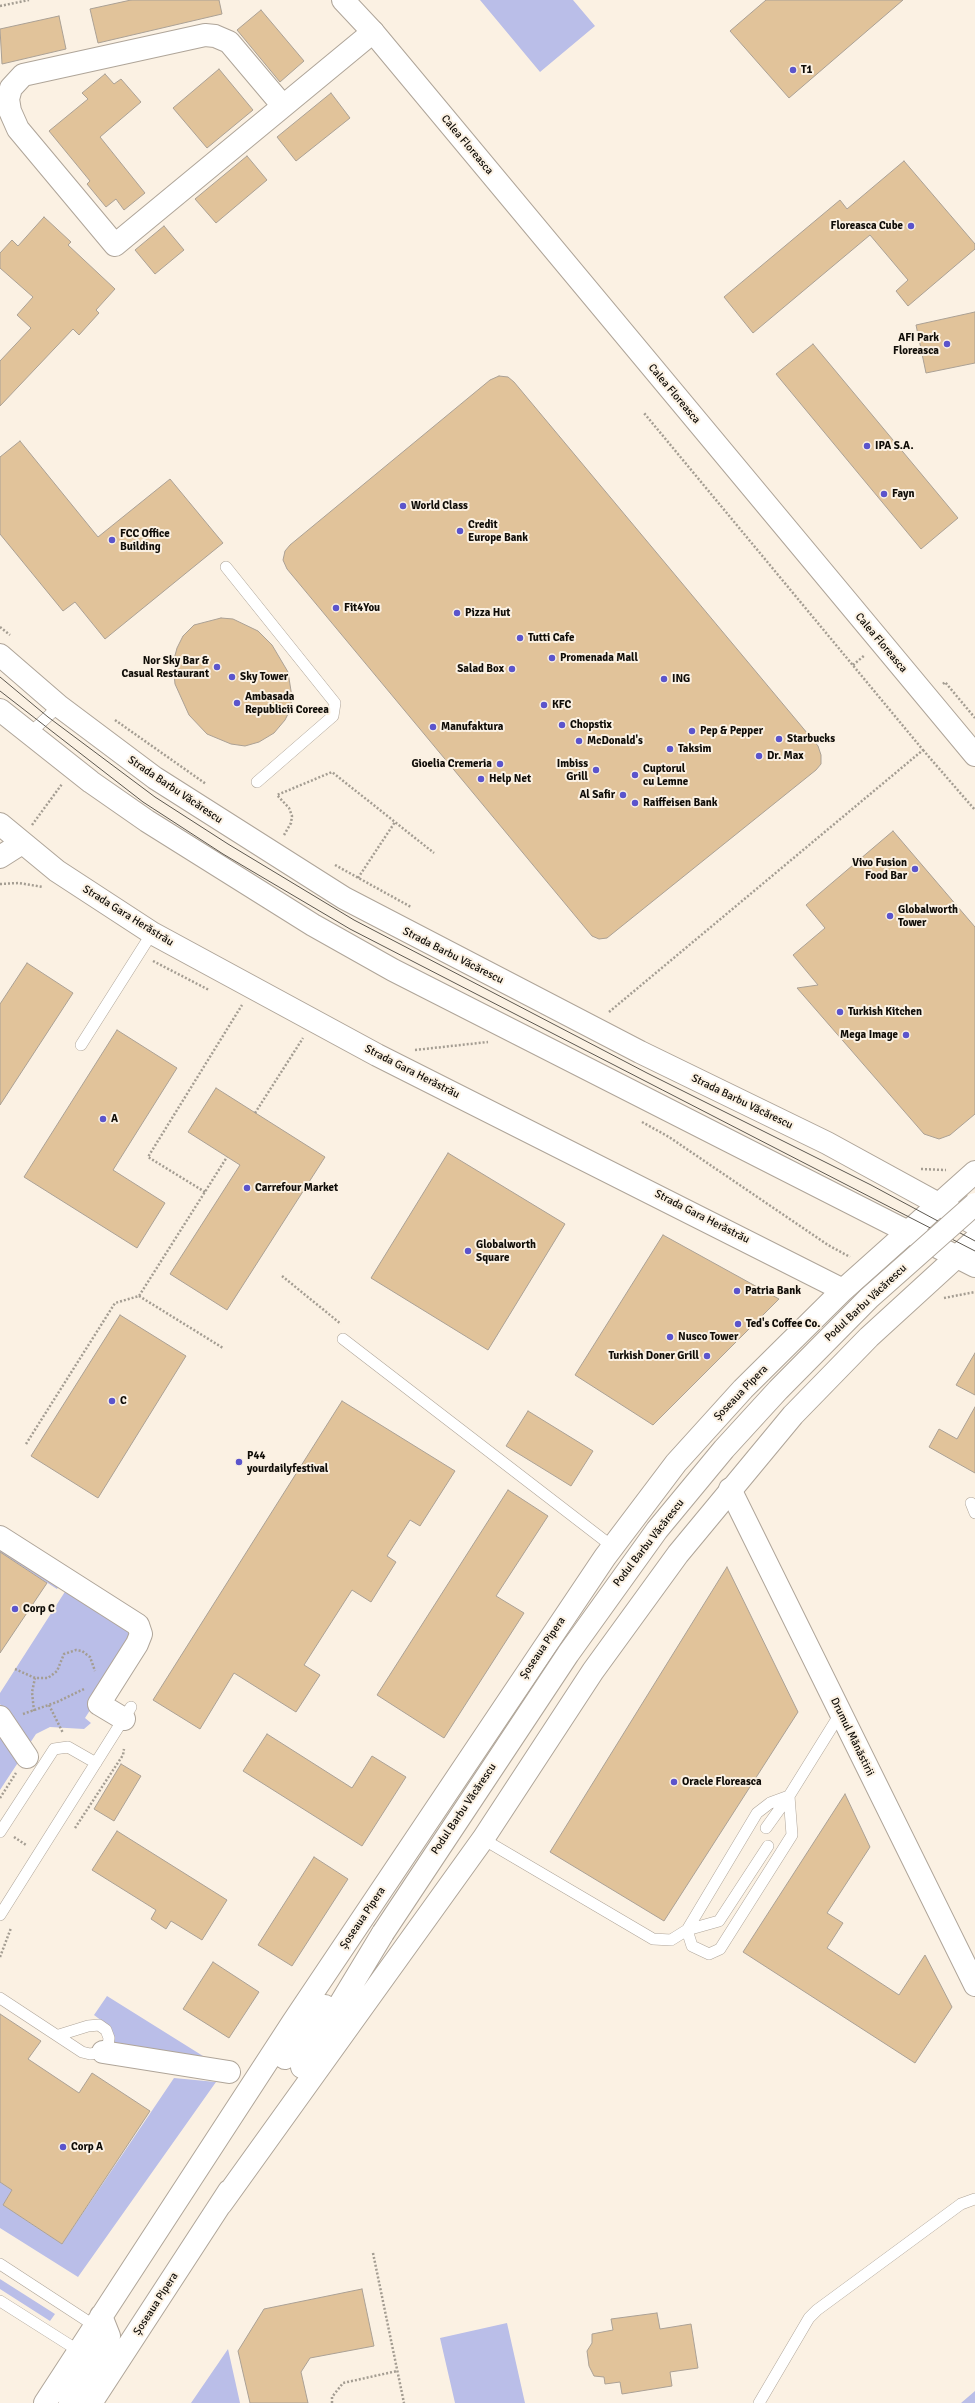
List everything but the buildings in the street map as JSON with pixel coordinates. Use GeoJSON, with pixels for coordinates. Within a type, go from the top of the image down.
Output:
{"type":"FeatureCollection","features":[{"type":"Feature","properties":{"kind":"main road","name":"Calea Floreasca"},"geometry":{"type":"LineString","coordinates":[[343,0],[373,32],[975,756]]}},
{"type":"Feature","properties":{"kind":"main road"},"geometry":{"type":"LineString","coordinates":[[283,106],[229,42],[215,36],[205,35],[23,75],[11,88],[8,99],[10,111],[18,129],[115,245],[373,32]]}},
{"type":"Feature","properties":{"kind":"main road","name":"Strada Barbu Văcărescu"},"geometry":{"type":"LineString","coordinates":[[0,655],[59,706],[155,778],[344,898],[592,1026],[827,1143],[940,1203],[975,1224]]}},
{"type":"Feature","properties":{"kind":"main road"},"geometry":{"type":"LineString","coordinates":[[0,710],[91,782],[147,821],[319,929],[393,970],[908,1230],[966,1261]]}},
{"type":"Feature","properties":{"kind":"main road","name":"Strada Gara Herăstrău"},"geometry":{"type":"LineString","coordinates":[[0,824],[57,871],[152,933],[377,1054],[843,1290]]}},
{"type":"Feature","properties":{"kind":"main road"},"geometry":{"type":"LineString","coordinates":[[0,857],[22,843]]}},
{"type":"Feature","properties":{"kind":"main road","name":"Șoseaua Pipera"},"geometry":{"type":"LineString","coordinates":[[45,2403],[185,2186],[446,1791],[613,1547],[676,1463],[708,1426],[843,1290],[908,1230],[975,1172]]}},
{"type":"Feature","properties":{"kind":"main road","name":"Podul Barbu Văcărescu"},"geometry":{"type":"LineString","coordinates":[[383,1932],[568,1654],[657,1530],[724,1449],[804,1363],[869,1298],[975,1204]]}},
{"type":"Feature","properties":{"kind":"main road","name":"Șoseaua Pipera"},"geometry":{"type":"LineString","coordinates":[[221,2204],[483,1839],[593,1671],[678,1554],[730,1489],[793,1415],[870,1337],[966,1261],[975,1240]]}},
{"type":"Feature","properties":{"kind":"main road","name":"Drumul Mănăstirii"},"geometry":{"type":"LineString","coordinates":[[730,1489],[975,1985]]}},
{"type":"Feature","properties":{"kind":"main road"},"geometry":{"type":"LineString","coordinates":[[0,1537],[138,1626],[141,1634],[137,1644],[99,1704],[128,1713]]}},
{"type":"Feature","properties":{"kind":"main road"},"geometry":{"type":"LineString","coordinates":[[2,1720],[27,1757]]}},
{"type":"Feature","properties":{"kind":"main road","name":"Șoseaua Pipera"},"geometry":{"type":"LineString","coordinates":[[185,2186],[383,1932]]}},
{"type":"Feature","properties":{"kind":"main road","name":"Șoseaua Pipera"},"geometry":{"type":"LineString","coordinates":[[91,2403],[221,2204],[383,1932]]}},
{"type":"Feature","properties":{"kind":"main road"},"geometry":{"type":"LineString","coordinates":[[103,2052],[229,2072]]}},
{"type":"Feature","properties":{"kind":"main road"},"geometry":{"type":"LineString","coordinates":[[70,2403],[104,2351],[109,2336],[98,2321]]}},
{"type":"Feature","properties":{"kind":"lane"},"geometry":{"type":"LineString","coordinates":[[226,567],[335,703],[333,716],[257,782]]}},
{"type":"Feature","properties":{"kind":"lane"},"geometry":{"type":"LineString","coordinates":[[29,734],[59,706]]}},
{"type":"Feature","properties":{"kind":"lane"},"geometry":{"type":"LineString","coordinates":[[81,1045],[152,933]]}},
{"type":"Feature","properties":{"kind":"lane"},"geometry":{"type":"LineString","coordinates":[[343,1339],[613,1547]]}},
{"type":"Feature","properties":{"kind":"lane"},"geometry":{"type":"LineString","coordinates":[[0,1915],[128,1713]]}},
{"type":"Feature","properties":{"kind":"lane"},"geometry":{"type":"LineString","coordinates":[[766,1828],[789,1796],[840,1714]]}},
{"type":"Feature","properties":{"kind":"lane"},"geometry":{"type":"LineString","coordinates":[[0,1832],[54,1749],[68,1747],[96,1762]]}},
{"type":"Feature","properties":{"kind":"lane"},"geometry":{"type":"LineString","coordinates":[[789,1796],[792,1835],[720,1949],[713,1953],[701,1952],[690,1943],[687,1930],[757,1813],[770,1803],[789,1796]]}},
{"type":"Feature","properties":{"kind":"lane"},"geometry":{"type":"LineString","coordinates":[[483,1839],[653,1939],[671,1940],[687,1930],[719,1921],[768,1846]]}},
{"type":"Feature","properties":{"kind":"lane"},"geometry":{"type":"LineString","coordinates":[[0,1998],[59,2035],[82,2052],[90,2054],[103,2052],[108,2046],[109,2038],[106,2030],[99,2025],[88,2026],[59,2035]]}},
{"type":"Feature","properties":{"kind":"lane"},"geometry":{"type":"LineString","coordinates":[[759,2403],[809,2318],[817,2310],[961,2204],[975,2199]]}},
{"type":"Feature","properties":{"kind":"lane"},"geometry":{"type":"LineString","coordinates":[[0,2264],[98,2321]]}},
{"type":"Feature","properties":{"kind":"lane"},"geometry":{"type":"LineString","coordinates":[[0,2301],[79,2351]]}},
{"type":"Feature","properties":{"kind":"path"},"geometry":{"type":"LineString","coordinates":[[0,6],[29,0]]}},
{"type":"Feature","properties":{"kind":"path"},"geometry":{"type":"LineString","coordinates":[[644,413],[923,750],[975,810]]}},
{"type":"Feature","properties":{"kind":"path"},"geometry":{"type":"LineString","coordinates":[[0,627],[12,637]]}},
{"type":"Feature","properties":{"kind":"path"},"geometry":{"type":"LineString","coordinates":[[945,682],[975,718]]}},
{"type":"Feature","properties":{"kind":"path"},"geometry":{"type":"LineString","coordinates":[[114,719],[211,787]]}},
{"type":"Feature","properties":{"kind":"path"},"geometry":{"type":"LineString","coordinates":[[592,1026],[923,750]]}},
{"type":"Feature","properties":{"kind":"path"},"geometry":{"type":"LineString","coordinates":[[289,841],[282,837],[291,823],[292,816],[290,808],[277,795],[332,772],[434,853]]}},
{"type":"Feature","properties":{"kind":"path"},"geometry":{"type":"LineString","coordinates":[[40,812],[62,784]]}},
{"type":"Feature","properties":{"kind":"path"},"geometry":{"type":"LineString","coordinates":[[344,898],[396,822]]}},
{"type":"Feature","properties":{"kind":"path"},"geometry":{"type":"LineString","coordinates":[[330,863],[413,908]]}},
{"type":"Feature","properties":{"kind":"path"},"geometry":{"type":"LineString","coordinates":[[205,1192],[148,1157],[252,988]]}},
{"type":"Feature","properties":{"kind":"path"},"geometry":{"type":"LineString","coordinates":[[256,1113],[314,1021]]}},
{"type":"Feature","properties":{"kind":"path"},"geometry":{"type":"LineString","coordinates":[[377,1054],[492,1042]]}},
{"type":"Feature","properties":{"kind":"path"},"geometry":{"type":"LineString","coordinates":[[26,1444],[114,1303],[139,1296],[228,1157]]}},
{"type":"Feature","properties":{"kind":"path"},"geometry":{"type":"LineString","coordinates":[[914,1167],[925,1170],[948,1170]]}},
{"type":"Feature","properties":{"kind":"path"},"geometry":{"type":"LineString","coordinates":[[282,1276],[349,1330],[343,1339]]}},
{"type":"Feature","properties":{"kind":"path"},"geometry":{"type":"LineString","coordinates":[[942,1298],[975,1292]]}},
{"type":"Feature","properties":{"kind":"path"},"geometry":{"type":"LineString","coordinates":[[139,1296],[223,1348]]}},
{"type":"Feature","properties":{"kind":"path"},"geometry":{"type":"LineString","coordinates":[[15,1669],[35,1678],[48,1678],[54,1675],[64,1654],[76,1650],[82,1651],[90,1657],[95,1674]]}},
{"type":"Feature","properties":{"kind":"path"},"geometry":{"type":"LineString","coordinates":[[34,1711],[32,1692],[35,1678]]}},
{"type":"Feature","properties":{"kind":"path"},"geometry":{"type":"LineString","coordinates":[[2,1720],[34,1711],[89,1687]]}},
{"type":"Feature","properties":{"kind":"path"},"geometry":{"type":"LineString","coordinates":[[49,1705],[64,1735]]}},
{"type":"Feature","properties":{"kind":"path"},"geometry":{"type":"LineString","coordinates":[[373,2253],[404,2403]]}},
{"type":"Feature","properties":{"kind":"path"},"geometry":{"type":"LineString","coordinates":[[332,2403],[332,2397],[343,2383],[397,2371]]}},
{"type":"Feature","properties":{"kind":"shaded area"},"geometry":{"type":"Polygon","coordinates":[[[480,0],[573,0],[595,26],[540,72],[480,0]]]}},
{"type":"Feature","properties":{"kind":"shaded area"},"geometry":{"type":"Polygon","coordinates":[[[0,1542],[62,1581],[57,1589],[0,1552],[0,1542]]]}},
{"type":"Feature","properties":{"kind":"shaded area"},"geometry":{"type":"Polygon","coordinates":[[[68,1587],[126,1622],[135,1640],[85,1718],[91,1723],[84,1729],[50,1727],[36,1734],[28,1746],[0,1704],[0,1693],[68,1587]]]}},
{"type":"Feature","properties":{"kind":"shaded area"},"geometry":{"type":"Polygon","coordinates":[[[0,1732],[19,1761],[0,1790],[0,1732]]]}},
{"type":"Feature","properties":{"kind":"shaded area"},"geometry":{"type":"Polygon","coordinates":[[[107,1996],[211,2061],[112,2048],[110,2027],[94,2015],[107,1996]]]}},
{"type":"Feature","properties":{"kind":"shaded area"},"geometry":{"type":"Polygon","coordinates":[[[174,2078],[216,2082],[78,2277],[0,2228],[0,2182],[12,2190],[3,2205],[62,2244],[174,2078]]]}},
{"type":"Feature","properties":{"kind":"shaded area"},"geometry":{"type":"Polygon","coordinates":[[[0,2279],[55,2314],[50,2321],[0,2289],[0,2279]]]}},
{"type":"Feature","properties":{"kind":"shaded area"},"geometry":{"type":"Polygon","coordinates":[[[507,2323],[525,2403],[455,2403],[440,2338],[507,2323]]]}},
{"type":"Feature","properties":{"kind":"shaded area"},"geometry":{"type":"Polygon","coordinates":[[[228,2349],[240,2403],[191,2403],[228,2349]]]}},
{"type":"Feature","properties":{"kind":"shaded area"},"geometry":{"type":"Polygon","coordinates":[[[975,2391],[975,2403],[961,2403],[975,2391]]]}},
{"type":"Feature","properties":{"kind":"tram line"},"geometry":{"type":"LineString","coordinates":[[0,677],[48,717],[155,797],[228,844],[354,920],[647,1073],[871,1185],[975,1241]]}},
{"type":"Feature","properties":{"kind":"tram line"},"geometry":{"type":"LineString","coordinates":[[0,691],[143,802],[223,854],[350,929],[975,1251]]}},
{"type":"Feature","properties":{"kind":"place","name":"T1"},"geometry":{"type":"Point","coordinates":[793,70]}},
{"type":"Feature","properties":{"kind":"place","name":"Floreasca Cube"},"geometry":{"type":"Point","coordinates":[911,226]}},
{"type":"Feature","properties":{"kind":"place","name":"AFI Park Floreasca"},"geometry":{"type":"Point","coordinates":[947,344]}},
{"type":"Feature","properties":{"kind":"place","name":"IPA S.A."},"geometry":{"type":"Point","coordinates":[867,446]}},
{"type":"Feature","properties":{"kind":"place","name":"Fayn"},"geometry":{"type":"Point","coordinates":[884,494]}},
{"type":"Feature","properties":{"kind":"place","name":"World Class"},"geometry":{"type":"Point","coordinates":[403,506]}},
{"type":"Feature","properties":{"kind":"place","name":"Credit Europe Bank"},"geometry":{"type":"Point","coordinates":[460,531]}},
{"type":"Feature","properties":{"kind":"place","name":"FCC Office Building"},"geometry":{"type":"Point","coordinates":[112,540]}},
{"type":"Feature","properties":{"kind":"place","name":"Fit4You"},"geometry":{"type":"Point","coordinates":[336,608]}},
{"type":"Feature","properties":{"kind":"place","name":"Pizza Hut"},"geometry":{"type":"Point","coordinates":[457,613]}},
{"type":"Feature","properties":{"kind":"place","name":"Tutti Cafe"},"geometry":{"type":"Point","coordinates":[520,638]}},
{"type":"Feature","properties":{"kind":"place","name":"Promenada Mall"},"geometry":{"type":"Point","coordinates":[552,658]}},
{"type":"Feature","properties":{"kind":"place","name":"Nor Sky Bar & Casual Restaurant"},"geometry":{"type":"Point","coordinates":[217,667]}},
{"type":"Feature","properties":{"kind":"place","name":"Salad Box"},"geometry":{"type":"Point","coordinates":[512,669]}},
{"type":"Feature","properties":{"kind":"place","name":"Sky Tower"},"geometry":{"type":"Point","coordinates":[232,677]}},
{"type":"Feature","properties":{"kind":"place","name":"ING"},"geometry":{"type":"Point","coordinates":[664,679]}},
{"type":"Feature","properties":{"kind":"place","name":"Ambasada Republicii Coreea"},"geometry":{"type":"Point","coordinates":[237,703]}},
{"type":"Feature","properties":{"kind":"place","name":"KFC"},"geometry":{"type":"Point","coordinates":[544,705]}},
{"type":"Feature","properties":{"kind":"place","name":"Chopstix"},"geometry":{"type":"Point","coordinates":[562,725]}},
{"type":"Feature","properties":{"kind":"place","name":"Manufaktura"},"geometry":{"type":"Point","coordinates":[433,727]}},
{"type":"Feature","properties":{"kind":"place","name":"Pep & Pepper"},"geometry":{"type":"Point","coordinates":[692,731]}},
{"type":"Feature","properties":{"kind":"place","name":"Starbucks"},"geometry":{"type":"Point","coordinates":[779,739]}},
{"type":"Feature","properties":{"kind":"place","name":"McDonald's"},"geometry":{"type":"Point","coordinates":[579,741]}},
{"type":"Feature","properties":{"kind":"place","name":"Taksim"},"geometry":{"type":"Point","coordinates":[670,749]}},
{"type":"Feature","properties":{"kind":"place","name":"Dr. Max"},"geometry":{"type":"Point","coordinates":[759,756]}},
{"type":"Feature","properties":{"kind":"place","name":"Gioelia Cremeria"},"geometry":{"type":"Point","coordinates":[500,764]}},
{"type":"Feature","properties":{"kind":"place","name":"Imbiss Grill"},"geometry":{"type":"Point","coordinates":[596,770]}},
{"type":"Feature","properties":{"kind":"place","name":"Cuptorul cu Lemne"},"geometry":{"type":"Point","coordinates":[635,775]}},
{"type":"Feature","properties":{"kind":"place","name":"Help Net"},"geometry":{"type":"Point","coordinates":[481,779]}},
{"type":"Feature","properties":{"kind":"place","name":"Al Safir"},"geometry":{"type":"Point","coordinates":[623,795]}},
{"type":"Feature","properties":{"kind":"place","name":"Raiffeisen Bank"},"geometry":{"type":"Point","coordinates":[635,803]}},
{"type":"Feature","properties":{"kind":"place","name":"Vivo Fusion Food Bar"},"geometry":{"type":"Point","coordinates":[915,869]}},
{"type":"Feature","properties":{"kind":"place","name":"Globalworth Tower"},"geometry":{"type":"Point","coordinates":[890,916]}},
{"type":"Feature","properties":{"kind":"place","name":"Turkish Kitchen"},"geometry":{"type":"Point","coordinates":[840,1012]}},
{"type":"Feature","properties":{"kind":"place","name":"Mega Image"},"geometry":{"type":"Point","coordinates":[906,1035]}},
{"type":"Feature","properties":{"kind":"place","name":"A"},"geometry":{"type":"Point","coordinates":[103,1119]}},
{"type":"Feature","properties":{"kind":"place","name":"Carrefour Market"},"geometry":{"type":"Point","coordinates":[247,1188]}},
{"type":"Feature","properties":{"kind":"place","name":"Globalworth Square"},"geometry":{"type":"Point","coordinates":[468,1251]}},
{"type":"Feature","properties":{"kind":"place","name":"Patria Bank"},"geometry":{"type":"Point","coordinates":[737,1291]}},
{"type":"Feature","properties":{"kind":"place","name":"Ted's Coffee Co."},"geometry":{"type":"Point","coordinates":[738,1324]}},
{"type":"Feature","properties":{"kind":"place","name":"Nusco Tower"},"geometry":{"type":"Point","coordinates":[670,1337]}},
{"type":"Feature","properties":{"kind":"place","name":"Turkish Doner Grill"},"geometry":{"type":"Point","coordinates":[707,1356]}},
{"type":"Feature","properties":{"kind":"place","name":"C"},"geometry":{"type":"Point","coordinates":[112,1401]}},
{"type":"Feature","properties":{"kind":"place","name":"P44 yourdailyfestival"},"geometry":{"type":"Point","coordinates":[239,1462]}},
{"type":"Feature","properties":{"kind":"place","name":"Corp C"},"geometry":{"type":"Point","coordinates":[15,1609]}},
{"type":"Feature","properties":{"kind":"place","name":"Oracle Floreasca"},"geometry":{"type":"Point","coordinates":[674,1782]}},
{"type":"Feature","properties":{"kind":"place","name":"Corp A"},"geometry":{"type":"Point","coordinates":[63,2147]}}]}
